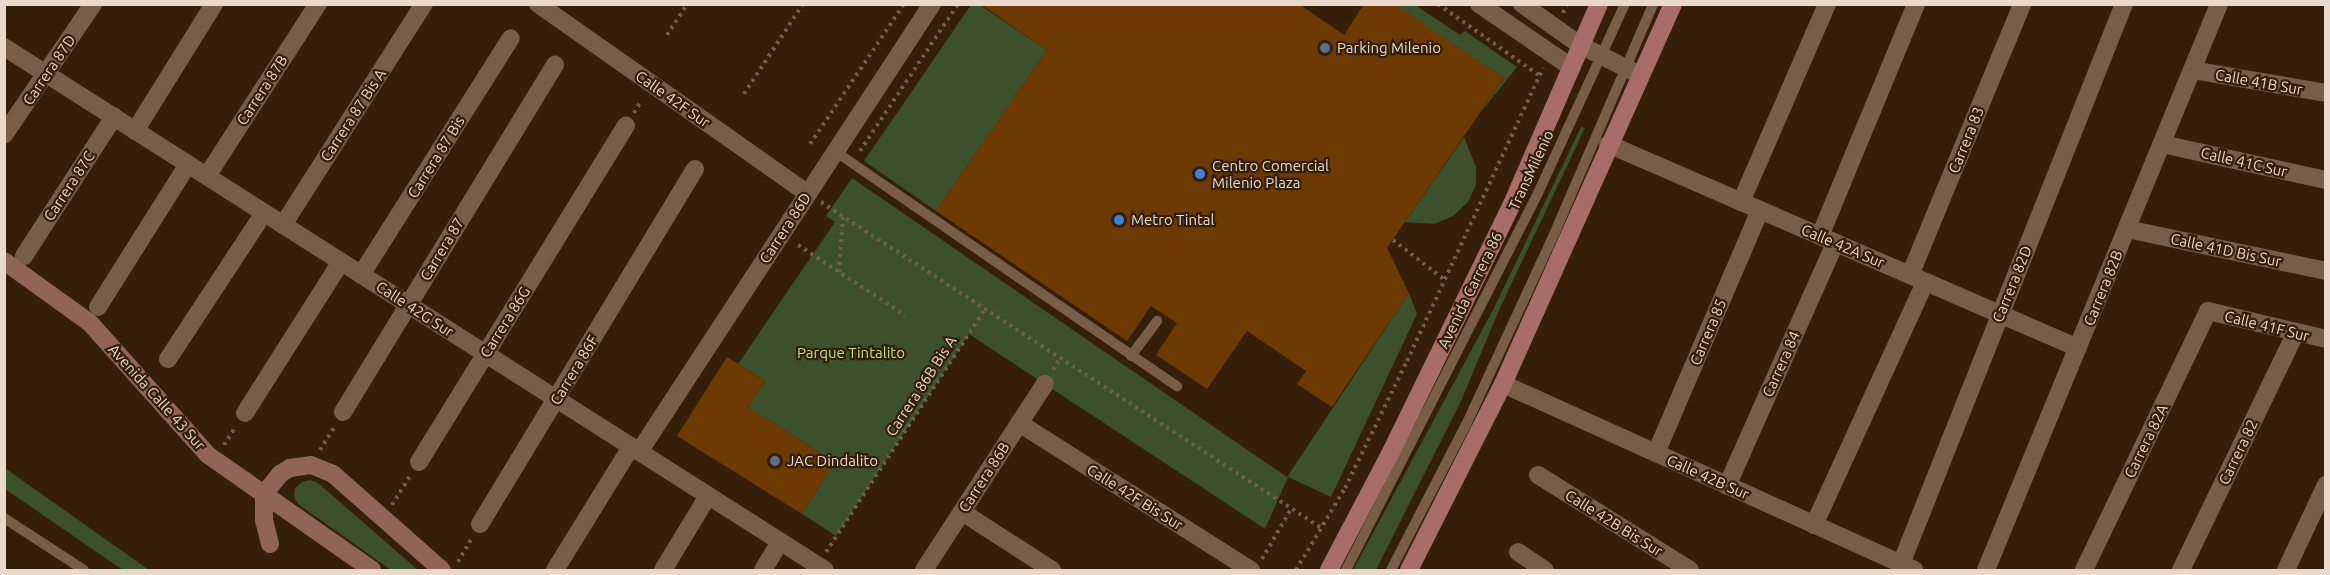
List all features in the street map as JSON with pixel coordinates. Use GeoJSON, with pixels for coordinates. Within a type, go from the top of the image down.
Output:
{"type":"FeatureCollection","features":[{"type":"Feature","properties":{"kind":"main road","name":"Avenida Carrera 86"},"geometry":{"type":"LineString","coordinates":[[1329,570],[1512,204],[1599,4]]}},
{"type":"Feature","properties":{"kind":"main road"},"geometry":{"type":"LineString","coordinates":[[1409,570],[1503,384],[1608,144],[1633,71],[1673,4]]}},
{"type":"Feature","properties":{"kind":"main road","name":"Avenida Calle 43 Sur"},"geometry":{"type":"LineString","coordinates":[[4,261],[90,323],[215,459],[372,570]]}},
{"type":"Feature","properties":{"kind":"main road"},"geometry":{"type":"LineString","coordinates":[[270,544],[264,520],[264,494],[280,474],[290,468],[311,465],[333,474],[442,570]]}},
{"type":"Feature","properties":{"kind":"street","name":"Carrera 87D"},"geometry":{"type":"LineString","coordinates":[[4,135],[93,4]]}},
{"type":"Feature","properties":{"kind":"street"},"geometry":{"type":"LineString","coordinates":[[135,131],[214,4]]}},
{"type":"Feature","properties":{"kind":"street","name":"Carrera 87B"},"geometry":{"type":"LineString","coordinates":[[207,176],[318,4]]}},
{"type":"Feature","properties":{"kind":"street","name":"Carrera 87 Bis A"},"geometry":{"type":"LineString","coordinates":[[283,225],[424,4]]}},
{"type":"Feature","properties":{"kind":"street","name":"Calle 42F Sur"},"geometry":{"type":"LineString","coordinates":[[538,4],[808,194]]}},
{"type":"Feature","properties":{"kind":"street","name":"Carrera 86D"},"geometry":{"type":"LineString","coordinates":[[555,570],[836,152],[932,4]]}},
{"type":"Feature","properties":{"kind":"street"},"geometry":{"type":"LineString","coordinates":[[1479,4],[1571,67]]}},
{"type":"Feature","properties":{"kind":"street"},"geometry":{"type":"LineString","coordinates":[[1522,4],[1580,45],[1633,71]]}},
{"type":"Feature","properties":{"kind":"street"},"geometry":{"type":"LineString","coordinates":[[1741,202],[1827,4]]}},
{"type":"Feature","properties":{"kind":"street","name":"Carrera 84"},"geometry":{"type":"LineString","coordinates":[[1727,486],[1828,239],[1916,4]]}},
{"type":"Feature","properties":{"kind":"street","name":"Carrera 83"},"geometry":{"type":"LineString","coordinates":[[1814,525],[1917,278],[2022,4]]}},
{"type":"Feature","properties":{"kind":"street","name":"Carrera 82D"},"geometry":{"type":"LineString","coordinates":[[1897,566],[2124,4]]}},
{"type":"Feature","properties":{"kind":"street","name":"Carrera 82B"},"geometry":{"type":"LineString","coordinates":[[1986,570],[2219,4]]}},
{"type":"Feature","properties":{"kind":"street","name":"Carrera 87 Bis"},"geometry":{"type":"LineString","coordinates":[[362,275],[511,38]]}},
{"type":"Feature","properties":{"kind":"street","name":"Calle 42G Sur"},"geometry":{"type":"LineString","coordinates":[[4,47],[821,568]]}},
{"type":"Feature","properties":{"kind":"street","name":"Carrera 87"},"geometry":{"type":"LineString","coordinates":[[343,412],[555,65]]}},
{"type":"Feature","properties":{"kind":"street","name":"Calle 41B Sur"},"geometry":{"type":"LineString","coordinates":[[2192,70],[2325,93]]}},
{"type":"Feature","properties":{"kind":"street","name":"Carrera 87C"},"geometry":{"type":"LineString","coordinates":[[24,256],[114,117]]}},
{"type":"Feature","properties":{"kind":"street","name":"Carrera 86G"},"geometry":{"type":"LineString","coordinates":[[419,462],[626,126]]}},
{"type":"Feature","properties":{"kind":"street","name":"Calle 42A Sur"},"geometry":{"type":"LineString","coordinates":[[1608,144],[2078,348]]}},
{"type":"Feature","properties":{"kind":"street","name":"Calle 41C Sur"},"geometry":{"type":"LineString","coordinates":[[2162,144],[2325,180]]}},
{"type":"Feature","properties":{"kind":"street"},"geometry":{"type":"LineString","coordinates":[[98,307],[188,164]]}},
{"type":"Feature","properties":{"kind":"street","name":"Carrera 86F"},"geometry":{"type":"LineString","coordinates":[[480,524],[695,169]]}},
{"type":"Feature","properties":{"kind":"street","name":"Carrera 85"},"geometry":{"type":"LineString","coordinates":[[1656,453],[1760,210]]}},
{"type":"Feature","properties":{"kind":"street"},"geometry":{"type":"LineString","coordinates":[[168,359],[264,213]]}},
{"type":"Feature","properties":{"kind":"street","name":"Calle 41D Bis Sur"},"geometry":{"type":"LineString","coordinates":[[2127,229],[2325,271]]}},
{"type":"Feature","properties":{"kind":"street"},"geometry":{"type":"LineString","coordinates":[[245,413],[341,262]]}},
{"type":"Feature","properties":{"kind":"street","name":"Calle 41F Sur"},"geometry":{"type":"LineString","coordinates":[[2208,311],[2295,334],[2325,339]]}},
{"type":"Feature","properties":{"kind":"street","name":"Carrera 82A"},"geometry":{"type":"LineString","coordinates":[[2084,570],[2208,311]]}},
{"type":"Feature","properties":{"kind":"street","name":"Carrera 82"},"geometry":{"type":"LineString","coordinates":[[2181,570],[2295,334]]}},
{"type":"Feature","properties":{"kind":"street","name":"Carrera 86B"},"geometry":{"type":"LineString","coordinates":[[924,570],[1045,384]]}},
{"type":"Feature","properties":{"kind":"street","name":"Calle 42B Sur"},"geometry":{"type":"LineString","coordinates":[[1503,384],[1814,525],[1897,566]]}},
{"type":"Feature","properties":{"kind":"street","name":"Calle 42F Bis Sur"},"geometry":{"type":"LineString","coordinates":[[1019,423],[1256,567]]}},
{"type":"Feature","properties":{"kind":"street","name":"Calle 42B Bis Sur"},"geometry":{"type":"LineString","coordinates":[[1538,475],[1690,570]]}},
{"type":"Feature","properties":{"kind":"street"},"geometry":{"type":"LineString","coordinates":[[2286,570],[2325,485]]}},
{"type":"Feature","properties":{"kind":"street"},"geometry":{"type":"LineString","coordinates":[[663,570],[708,496]]}},
{"type":"Feature","properties":{"kind":"street"},"geometry":{"type":"LineString","coordinates":[[962,512],[1052,570]]}},
{"type":"Feature","properties":{"kind":"street"},"geometry":{"type":"LineString","coordinates":[[763,570],[780,542]]}},
{"type":"Feature","properties":{"kind":"street"},"geometry":{"type":"LineString","coordinates":[[1518,552],[1545,570]]}},
{"type":"Feature","properties":{"kind":"lane","name":"TransMilenio"},"geometry":{"type":"LineString","coordinates":[[1346,570],[1538,193],[1624,4]]}},
{"type":"Feature","properties":{"kind":"lane"},"geometry":{"type":"LineString","coordinates":[[1391,570],[1466,425],[1555,232],[1633,71],[1653,4]]}},
{"type":"Feature","properties":{"kind":"lane"},"geometry":{"type":"LineString","coordinates":[[836,152],[1177,386]]}},
{"type":"Feature","properties":{"kind":"lane"},"geometry":{"type":"LineString","coordinates":[[1131,356],[1157,321]]}},
{"type":"Feature","properties":{"kind":"lane"},"geometry":{"type":"LineString","coordinates":[[4,518],[84,570]]}},
{"type":"Feature","properties":{"kind":"path"},"geometry":{"type":"LineString","coordinates":[[667,35],[687,4]]}},
{"type":"Feature","properties":{"kind":"path"},"geometry":{"type":"LineString","coordinates":[[744,94],[803,4]]}},
{"type":"Feature","properties":{"kind":"path"},"geometry":{"type":"LineString","coordinates":[[810,144],[904,4]]}},
{"type":"Feature","properties":{"kind":"path"},"geometry":{"type":"LineString","coordinates":[[1296,570],[1345,488],[1540,76],[1438,4]]}},
{"type":"Feature","properties":{"kind":"path"},"geometry":{"type":"LineString","coordinates":[[1564,10],[1567,4]]}},
{"type":"Feature","properties":{"kind":"path"},"geometry":{"type":"LineString","coordinates":[[808,194],[1320,527]]}},
{"type":"Feature","properties":{"kind":"path"},"geometry":{"type":"LineString","coordinates":[[839,272],[843,216]]}},
{"type":"Feature","properties":{"kind":"path"},"geometry":{"type":"LineString","coordinates":[[1393,240],[1445,279]]}},
{"type":"Feature","properties":{"kind":"path"},"geometry":{"type":"LineString","coordinates":[[798,245],[905,315]]}},
{"type":"Feature","properties":{"kind":"path","name":"Carrera 86B Bis A"},"geometry":{"type":"LineString","coordinates":[[821,568],[985,309]]}},
{"type":"Feature","properties":{"kind":"path"},"geometry":{"type":"LineString","coordinates":[[311,465],[343,412]]}},
{"type":"Feature","properties":{"kind":"path"},"geometry":{"type":"LineString","coordinates":[[215,459],[245,413]]}},
{"type":"Feature","properties":{"kind":"path"},"geometry":{"type":"LineString","coordinates":[[384,518],[419,462]]}},
{"type":"Feature","properties":{"kind":"path"},"geometry":{"type":"LineString","coordinates":[[1256,567],[1291,509]]}},
{"type":"Feature","properties":{"kind":"path"},"geometry":{"type":"LineString","coordinates":[[453,570],[480,524]]}},
{"type":"Feature","properties":{"kind":"green space"},"geometry":{"type":"Polygon","coordinates":[[[971,5],[980,5],[1047,50],[936,211],[864,161],[971,5]]]}},
{"type":"Feature","properties":{"kind":"green space"},"geometry":{"type":"Polygon","coordinates":[[[1395,5],[1415,5],[1460,35],[1465,31],[1517,67],[1481,112],[1504,78],[1395,5]]]}},
{"type":"Feature","properties":{"kind":"green space"},"geometry":{"type":"Polygon","coordinates":[[[1581,127],[1585,128],[1499,310],[1461,401],[1376,570],[1353,570],[1494,308],[1581,127]]]}},
{"type":"Feature","properties":{"kind":"green space"},"geometry":{"type":"Polygon","coordinates":[[[1464,137],[1476,167],[1476,185],[1468,202],[1453,216],[1434,224],[1405,222],[1464,137]]]}},
{"type":"Feature","properties":{"kind":"green space","name":"Parque Tintalito"},"geometry":{"type":"Polygon","coordinates":[[[852,178],[1287,477],[1409,293],[1417,314],[1331,497],[1288,477],[1265,529],[969,334],[836,536],[802,514],[835,462],[748,407],[765,381],[738,364],[835,222],[826,216],[852,178]]]}},
{"type":"Feature","properties":{"kind":"green space"},"geometry":{"type":"Polygon","coordinates":[[[5,468],[149,570],[123,570],[5,489],[5,468]]]}},
{"type":"Feature","properties":{"kind":"green space"},"geometry":{"type":"Polygon","coordinates":[[[310,480],[318,483],[418,570],[391,570],[298,504],[294,497],[295,488],[302,482],[310,480]]]}},
{"type":"Feature","properties":{"kind":"building","name":"Centro Comercial Milenio Plaza"},"geometry":{"type":"Polygon","coordinates":[[[980,4],[1299,4],[1344,35],[1364,4],[1395,4],[1504,78],[1387,248],[1409,293],[1332,407],[1297,384],[1306,371],[1247,331],[1207,389],[1156,355],[1177,323],[1151,306],[1127,341],[936,211],[1047,50],[980,4]]]}},
{"type":"Feature","properties":{"kind":"building","name":"JAC Dindalito"},"geometry":{"type":"Polygon","coordinates":[[[727,357],[765,381],[748,407],[835,462],[802,514],[677,436],[727,357]]]}},
{"type":"Feature","properties":{"kind":"place","name":"Parking Milenio"},"geometry":{"type":"Point","coordinates":[1325,48]}},
{"type":"Feature","properties":{"kind":"place","name":"Centro Comercial Milenio Plaza"},"geometry":{"type":"Point","coordinates":[1200,174]}},
{"type":"Feature","properties":{"kind":"place","name":"Metro Tintal"},"geometry":{"type":"Point","coordinates":[1119,220]}},
{"type":"Feature","properties":{"kind":"place","name":"JAC Dindalito"},"geometry":{"type":"Point","coordinates":[775,461]}}]}
